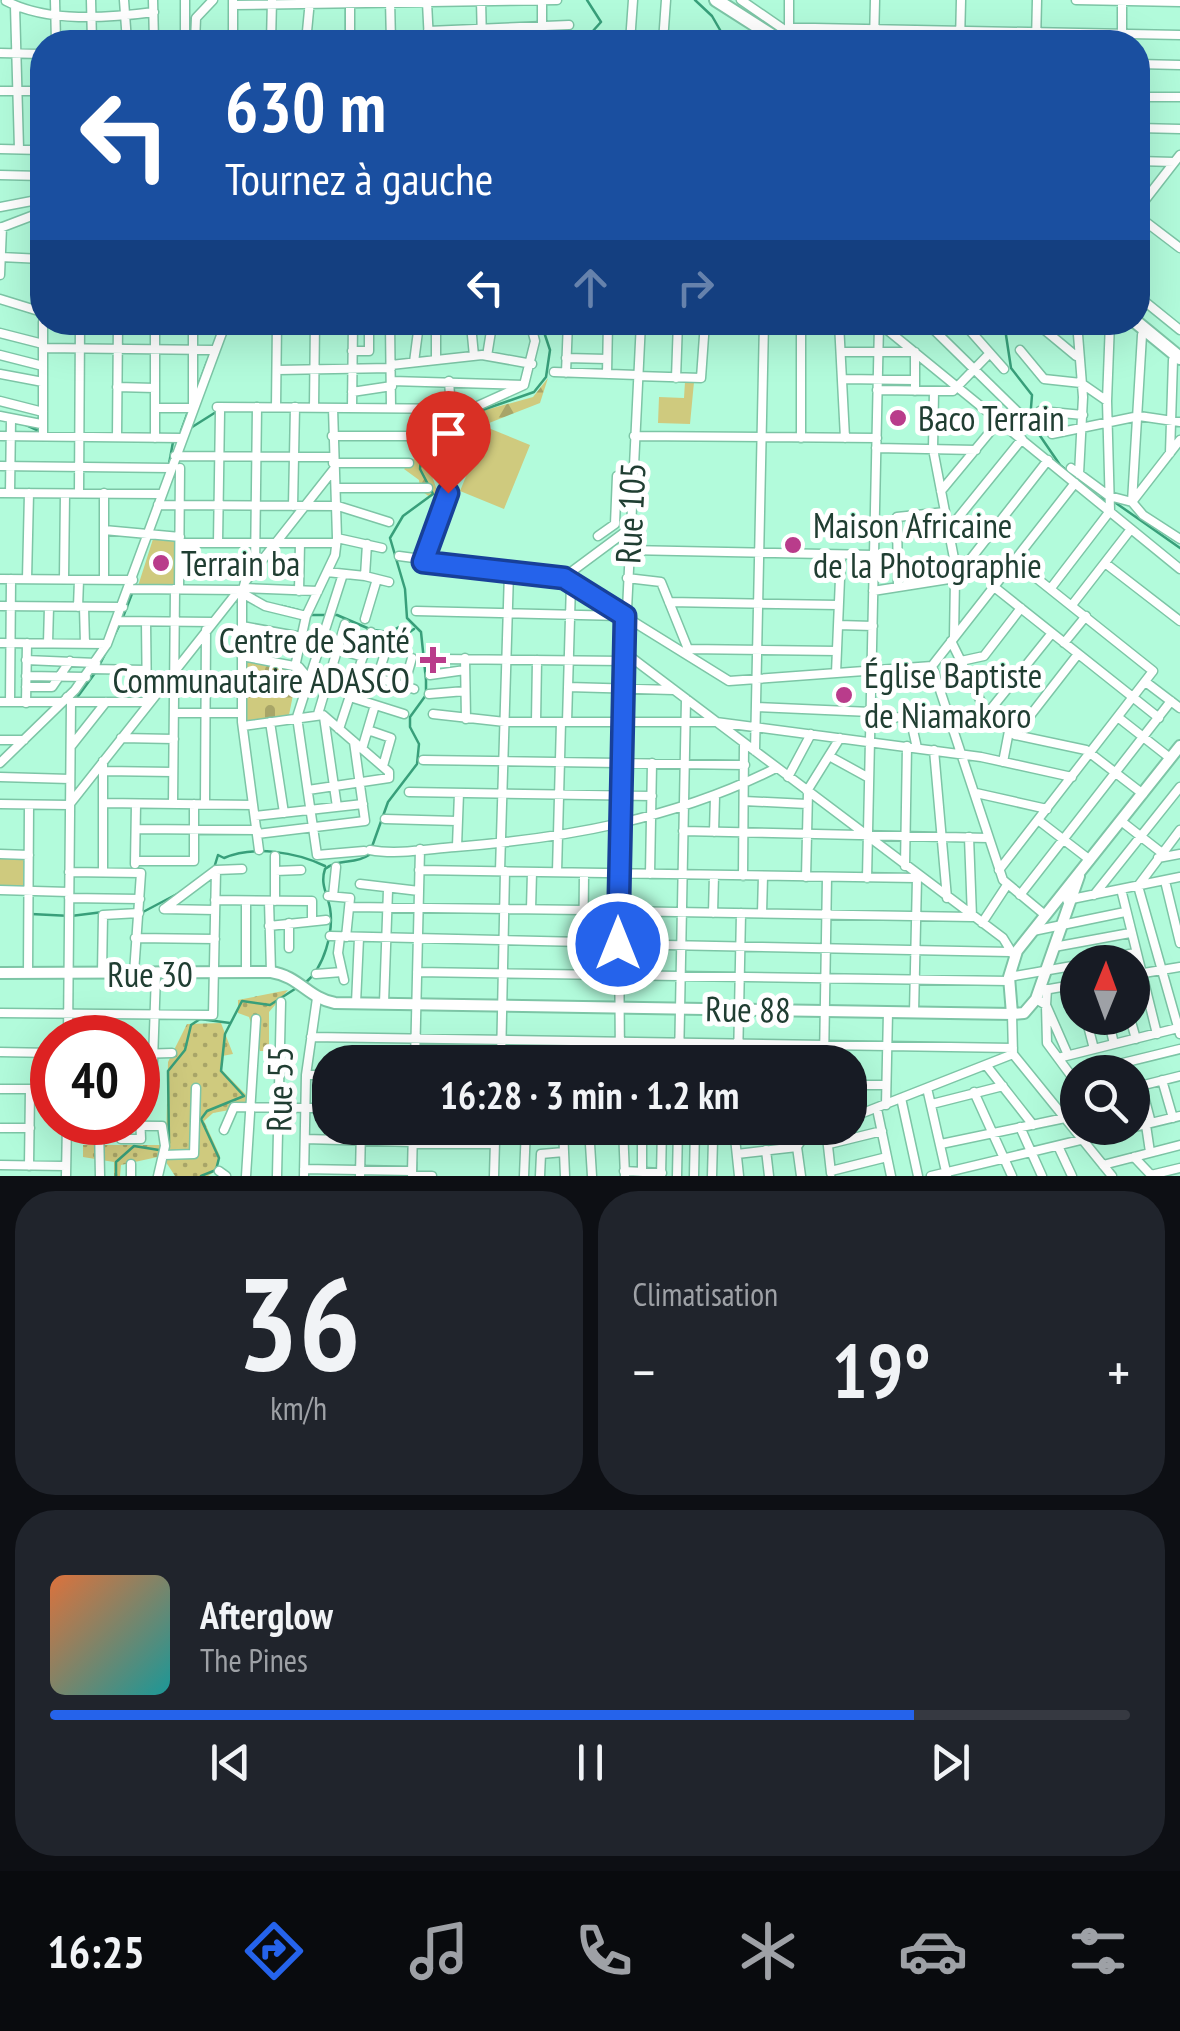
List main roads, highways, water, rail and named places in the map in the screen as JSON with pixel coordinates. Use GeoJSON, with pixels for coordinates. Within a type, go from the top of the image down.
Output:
{"type":"FeatureCollection","features":[{"type":"Feature","properties":{"kind":"highway"},"geometry":{"type":"LineString","coordinates":[[716,0],[769,30]]}},
{"type":"Feature","properties":{"kind":"highway"},"geometry":{"type":"LineString","coordinates":[[726,0],[771,30]]}},
{"type":"Feature","properties":{"kind":"highway"},"geometry":{"type":"LineString","coordinates":[[1150,335],[1178,359]]}},
{"type":"Feature","properties":{"kind":"main road"},"geometry":{"type":"LineString","coordinates":[[1079,876],[1046,970],[1042,996],[1024,1013],[1012,1014],[1012,954],[1180,747]]}},
{"type":"Feature","properties":{"kind":"main road","name":"Rue 30"},"geometry":{"type":"LineString","coordinates":[[0,972],[271,972],[298,980],[312,995]]}},
{"type":"Feature","properties":{"kind":"main road","name":"Rue 88"},"geometry":{"type":"LineString","coordinates":[[312,995],[356,1003],[1012,1014]]}},
{"type":"Feature","properties":{"kind":"waterway"},"geometry":{"type":"LineString","coordinates":[[587,0],[601,22],[594,30]]}},
{"type":"Feature","properties":{"kind":"waterway"},"geometry":{"type":"LineString","coordinates":[[695,0],[720,30]]}},
{"type":"Feature","properties":{"kind":"waterway"},"geometry":{"type":"LineString","coordinates":[[346,4],[346,30]]}},
{"type":"Feature","properties":{"kind":"waterway"},"geometry":{"type":"LineString","coordinates":[[305,983],[322,959],[329,938],[331,917],[325,869],[369,855],[388,802],[417,764],[419,744],[410,727],[410,717],[426,695],[421,632],[407,618],[405,589],[390,538],[403,516],[433,494],[420,469],[421,459],[433,442],[471,414],[534,392],[546,377],[550,350],[545,335]]}},
{"type":"Feature","properties":{"kind":"waterway"},"geometry":{"type":"LineString","coordinates":[[1006,335],[1011,368],[1032,395],[1030,420]]}},
{"type":"Feature","properties":{"kind":"waterway"},"geometry":{"type":"LineString","coordinates":[[196,392],[207,362]]}},
{"type":"Feature","properties":{"kind":"waterway"},"geometry":{"type":"LineString","coordinates":[[181,431],[189,409]]}},
{"type":"Feature","properties":{"kind":"waterway"},"geometry":{"type":"LineString","coordinates":[[189,429],[216,412]]}},
{"type":"Feature","properties":{"kind":"waterway"},"geometry":{"type":"LineString","coordinates":[[24,424],[39,431]]}},
{"type":"Feature","properties":{"kind":"waterway"},"geometry":{"type":"LineString","coordinates":[[1034,427],[1060,465],[1091,491]]}},
{"type":"Feature","properties":{"kind":"waterway"},"geometry":{"type":"LineString","coordinates":[[169,464],[173,442]]}},
{"type":"Feature","properties":{"kind":"waterway"},"geometry":{"type":"LineString","coordinates":[[1097,497],[1113,501],[1180,548]]}},
{"type":"Feature","properties":{"kind":"waterway"},"geometry":{"type":"LineString","coordinates":[[123,617],[133,591]]}},
{"type":"Feature","properties":{"kind":"waterway"},"geometry":{"type":"LineString","coordinates":[[282,606],[298,610]]}},
{"type":"Feature","properties":{"kind":"waterway"},"geometry":{"type":"LineString","coordinates":[[310,615],[337,615],[372,630],[390,632],[399,627],[407,634],[414,629]]}},
{"type":"Feature","properties":{"kind":"waterway"},"geometry":{"type":"LineString","coordinates":[[99,666],[120,624]]}},
{"type":"Feature","properties":{"kind":"waterway"},"geometry":{"type":"LineString","coordinates":[[76,699],[95,673]]}},
{"type":"Feature","properties":{"kind":"waterway"},"geometry":{"type":"LineString","coordinates":[[214,868],[218,855],[224,858],[261,851],[301,857],[325,866]]}},
{"type":"Feature","properties":{"kind":"waterway"},"geometry":{"type":"LineString","coordinates":[[143,912],[179,893]]}},
{"type":"Feature","properties":{"kind":"waterway"},"geometry":{"type":"LineString","coordinates":[[111,911],[128,910]]}},
{"type":"Feature","properties":{"kind":"waterway"},"geometry":{"type":"LineString","coordinates":[[31,914],[71,916],[103,912]]}},
{"type":"Feature","properties":{"kind":"waterway"},"geometry":{"type":"LineString","coordinates":[[201,1176],[216,1170],[219,1158],[201,1119],[207,1111],[244,1096],[221,1071],[225,1034],[242,1001],[270,1005],[298,987]]}},
{"type":"Feature","properties":{"kind":"waterway"},"geometry":{"type":"LineString","coordinates":[[169,1143],[168,1071],[185,1050],[191,1025],[200,1019],[230,1023]]}},
{"type":"Feature","properties":{"kind":"waterway"},"geometry":{"type":"LineString","coordinates":[[116,1176],[116,1162],[134,1146],[159,1150]]}},
{"type":"Feature","properties":{"kind":"waterway"},"geometry":{"type":"LineString","coordinates":[[416,1162],[416,1175]]}},
{"type":"Feature","properties":{"kind":"place","name":"Baco Terrain"},"geometry":{"type":"Point","coordinates":[898,418]}},
{"type":"Feature","properties":{"kind":"place","name":"Maison Africaine de la Photographie"},"geometry":{"type":"Point","coordinates":[793,545]}},
{"type":"Feature","properties":{"kind":"place","name":"Terrain ba"},"geometry":{"type":"Point","coordinates":[161,563]}},
{"type":"Feature","properties":{"kind":"place","name":"Centre de Santé Communautaire ADASCO"},"geometry":{"type":"Point","coordinates":[433,660]}},
{"type":"Feature","properties":{"kind":"place","name":"Église Baptiste de Niamakoro"},"geometry":{"type":"Point","coordinates":[844,695]}}]}
